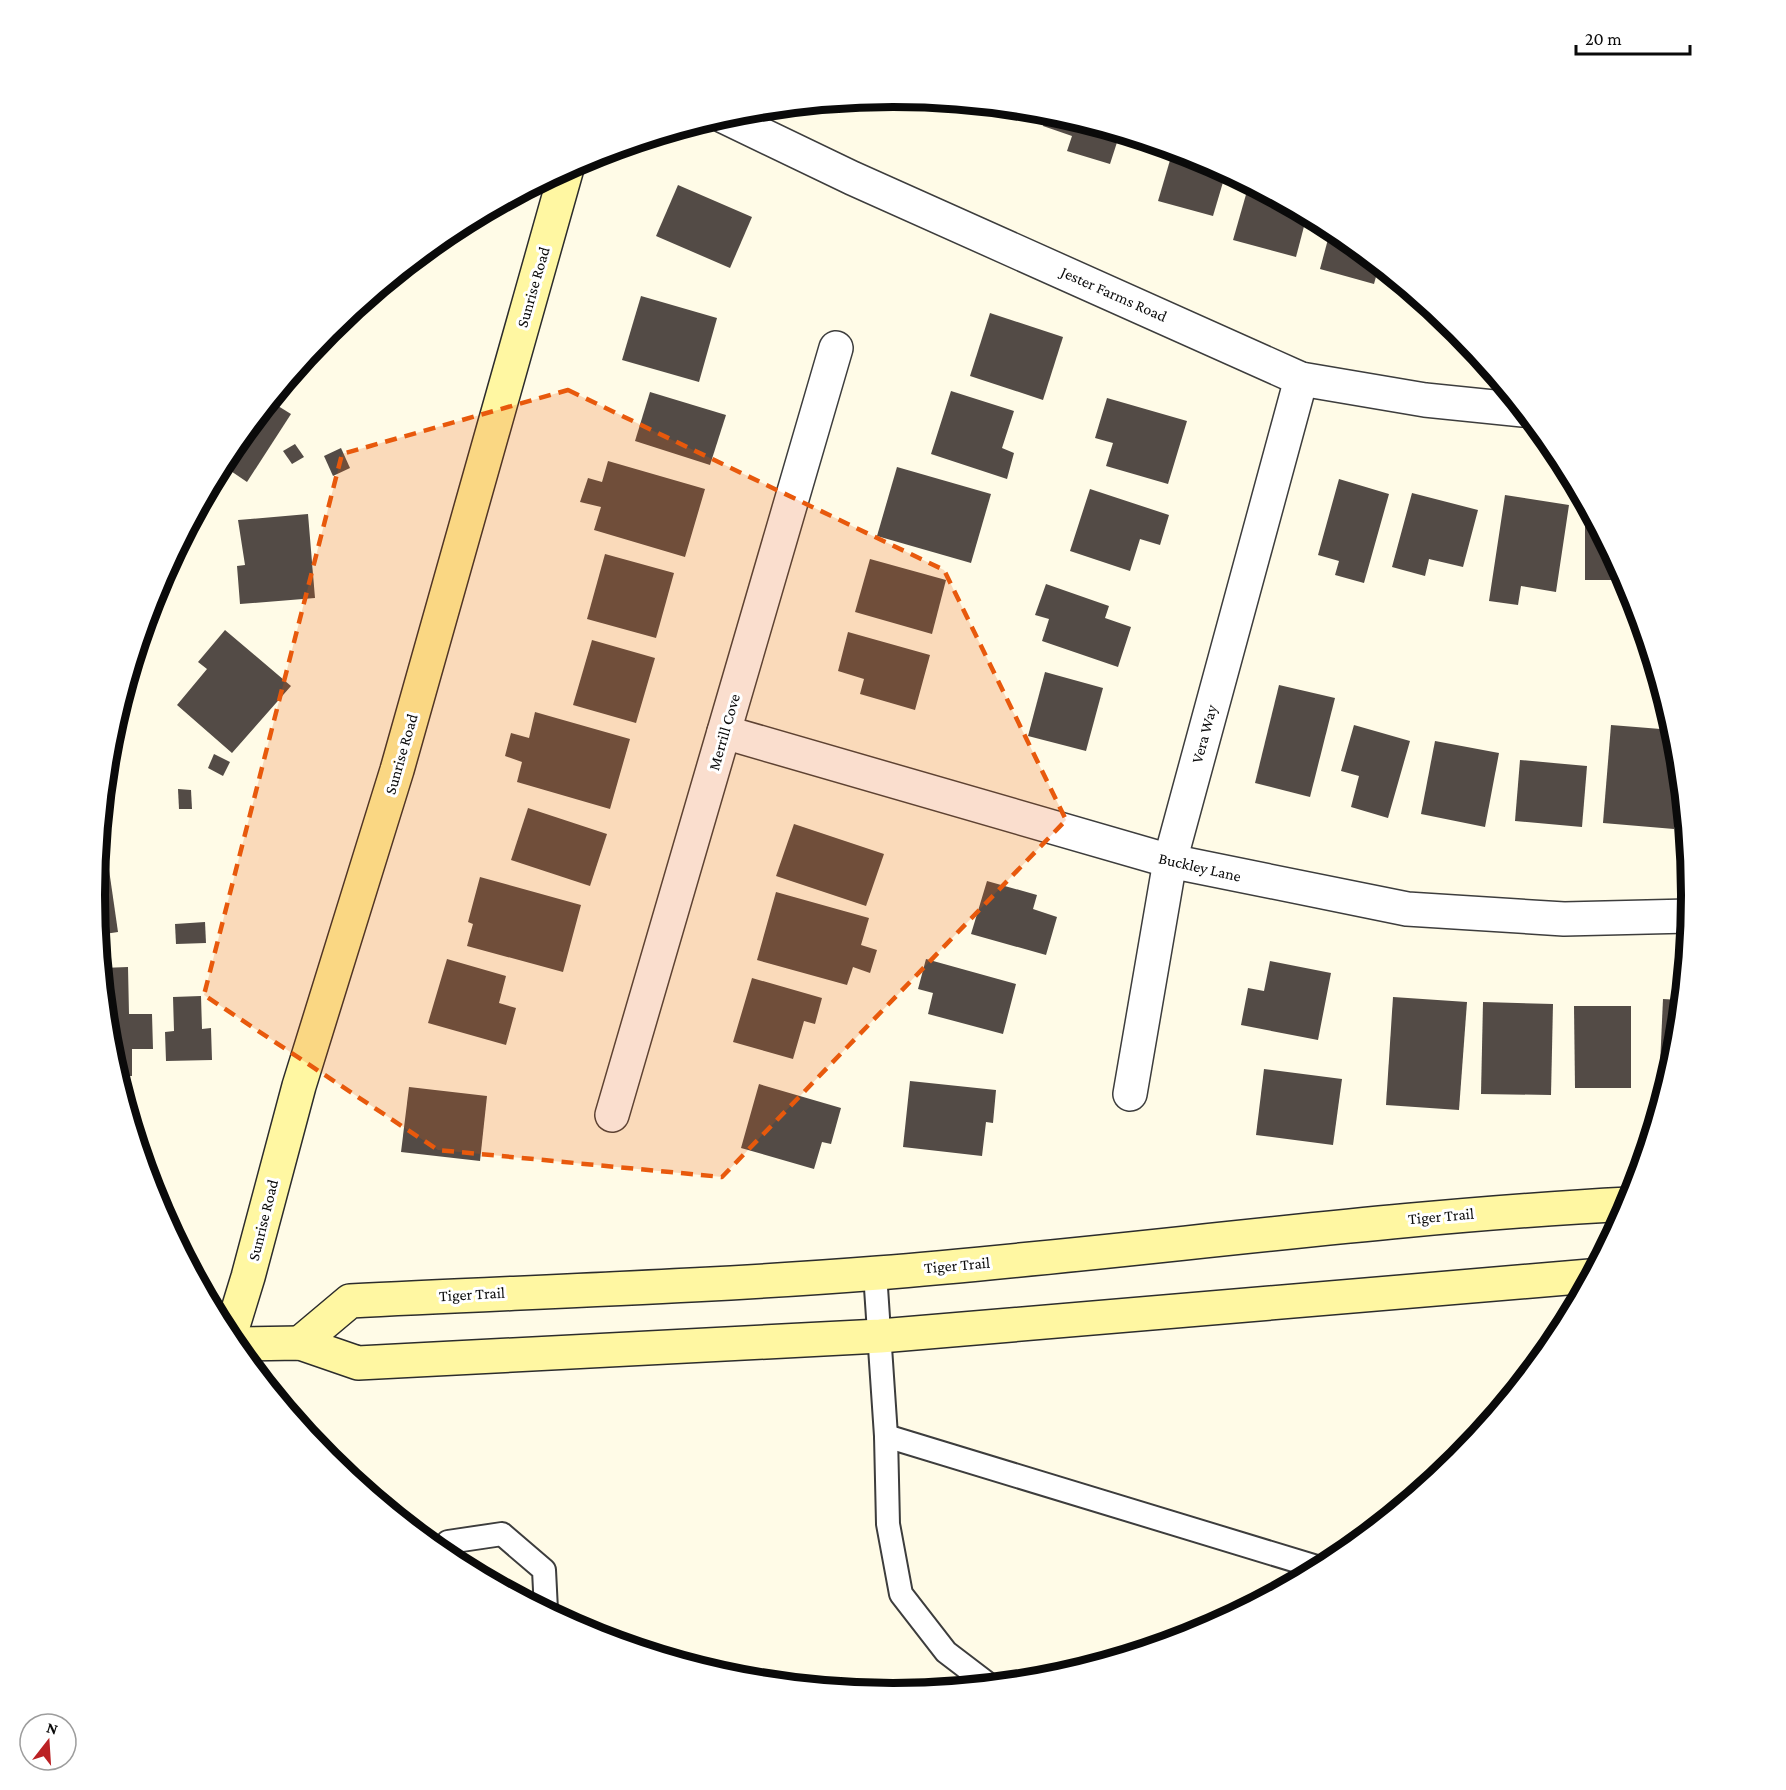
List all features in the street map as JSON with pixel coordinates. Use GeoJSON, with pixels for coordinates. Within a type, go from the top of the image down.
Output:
{"type":"FeatureCollection","features":[{"type":"Feature","properties":{"kind":"street","name":"Jester Farms Road"},"geometry":{"type":"LineString","coordinates":[[737,123],[852,178],[1301,379],[1425,400],[1513,409]]}},
{"type":"Feature","properties":{"kind":"street","name":"Sunrise Road"},"geometry":{"type":"LineString","coordinates":[[233,1325],[249,1277],[299,1086],[397,770],[564,179]]}},
{"type":"Feature","properties":{"kind":"street","name":"Merrill Cove"},"geometry":{"type":"LineString","coordinates":[[612,1115],[836,348]]}},
{"type":"Feature","properties":{"kind":"street","name":"Vera Way"},"geometry":{"type":"LineString","coordinates":[[1130,1094],[1170,861],[1301,379]]}},
{"type":"Feature","properties":{"kind":"street","name":"Buckley Lane"},"geometry":{"type":"LineString","coordinates":[[724,732],[1170,861],[1407,909],[1564,920],[1680,916]]}},
{"type":"Feature","properties":{"kind":"street","name":"Tiger Trail"},"geometry":{"type":"LineString","coordinates":[[300,1344],[350,1301],[875,1273],[1139,1249],[1493,1211],[1618,1205]]}},
{"type":"Feature","properties":{"kind":"street"},"geometry":{"type":"LineString","coordinates":[[246,1344],[300,1344],[358,1363],[880,1336],[1582,1277]]}},
{"type":"Feature","properties":{"kind":"lane"},"geometry":{"type":"LineString","coordinates":[[875,1273],[886,1436],[888,1524],[901,1594],[946,1652],[980,1678]]}},
{"type":"Feature","properties":{"kind":"lane"},"geometry":{"type":"LineString","coordinates":[[886,1436],[1308,1564]]}},
{"type":"Feature","properties":{"kind":"lane"},"geometry":{"type":"LineString","coordinates":[[447,1544],[502,1534],[544,1570],[546,1603]]}},
{"type":"Feature","properties":{"kind":"highlighted area"},"geometry":{"type":"Polygon","coordinates":[[[568,390],[944,570],[1066,820],[722,1177],[438,1150],[204,995],[342,454],[568,390]]]}},
{"type":"Feature","properties":{"kind":"building"},"geometry":{"type":"Polygon","coordinates":[[[1044,122],[1047,122],[1118,140],[1110,164],[1067,151],[1072,136],[1043,126],[1044,122]]]}},
{"type":"Feature","properties":{"kind":"building"},"geometry":{"type":"Polygon","coordinates":[[[1171,158],[1224,180],[1213,216],[1158,201],[1171,158]]]}},
{"type":"Feature","properties":{"kind":"building"},"geometry":{"type":"Polygon","coordinates":[[[678,185],[752,217],[730,268],[656,236],[678,185]]]}},
{"type":"Feature","properties":{"kind":"building"},"geometry":{"type":"Polygon","coordinates":[[[1247,191],[1305,224],[1296,257],[1233,240],[1247,191]]]}},
{"type":"Feature","properties":{"kind":"building"},"geometry":{"type":"Polygon","coordinates":[[[1328,238],[1377,273],[1374,284],[1320,269],[1328,238]]]}},
{"type":"Feature","properties":{"kind":"building"},"geometry":{"type":"Polygon","coordinates":[[[641,296],[717,318],[699,382],[622,360],[641,296]]]}},
{"type":"Feature","properties":{"kind":"building"},"geometry":{"type":"Polygon","coordinates":[[[990,313],[1063,337],[1043,400],[970,376],[990,313]]]}},
{"type":"Feature","properties":{"kind":"building"},"geometry":{"type":"Polygon","coordinates":[[[951,391],[1014,411],[1002,448],[1014,453],[1007,479],[931,454],[951,391]]]}},
{"type":"Feature","properties":{"kind":"building"},"geometry":{"type":"Polygon","coordinates":[[[650,392],[726,415],[710,465],[635,441],[650,392]]]}},
{"type":"Feature","properties":{"kind":"building"},"geometry":{"type":"Polygon","coordinates":[[[1107,398],[1187,421],[1168,484],[1106,466],[1113,443],[1095,438],[1107,398]]]}},
{"type":"Feature","properties":{"kind":"building"},"geometry":{"type":"Polygon","coordinates":[[[276,405],[291,414],[247,482],[230,470],[276,405]]]}},
{"type":"Feature","properties":{"kind":"building"},"geometry":{"type":"Polygon","coordinates":[[[295,444],[304,457],[292,464],[283,451],[295,444]]]}},
{"type":"Feature","properties":{"kind":"building"},"geometry":{"type":"Polygon","coordinates":[[[341,448],[350,468],[333,476],[324,456],[341,448]]]}},
{"type":"Feature","properties":{"kind":"building"},"geometry":{"type":"Polygon","coordinates":[[[608,461],[705,489],[685,557],[594,530],[601,507],[580,502],[588,478],[602,482],[608,461]]]}},
{"type":"Feature","properties":{"kind":"building"},"geometry":{"type":"Polygon","coordinates":[[[897,467],[991,494],[971,563],[877,536],[897,467]]]}},
{"type":"Feature","properties":{"kind":"building"},"geometry":{"type":"Polygon","coordinates":[[[1339,479],[1389,494],[1364,583],[1335,575],[1339,561],[1318,555],[1339,479]]]}},
{"type":"Feature","properties":{"kind":"building"},"geometry":{"type":"Polygon","coordinates":[[[1090,489],[1169,515],[1160,545],[1140,539],[1130,571],[1070,551],[1090,489]]]}},
{"type":"Feature","properties":{"kind":"building"},"geometry":{"type":"Polygon","coordinates":[[[1412,493],[1478,510],[1463,567],[1429,559],[1425,576],[1392,567],[1412,493]]]}},
{"type":"Feature","properties":{"kind":"building"},"geometry":{"type":"Polygon","coordinates":[[[1505,495],[1569,505],[1556,592],[1521,586],[1518,605],[1489,601],[1505,495]]]}},
{"type":"Feature","properties":{"kind":"building"},"geometry":{"type":"Polygon","coordinates":[[[308,514],[315,598],[240,604],[237,566],[245,565],[238,520],[308,514]]]}},
{"type":"Feature","properties":{"kind":"building"},"geometry":{"type":"Polygon","coordinates":[[[1585,519],[1615,580],[1585,580],[1585,519]]]}},
{"type":"Feature","properties":{"kind":"building"},"geometry":{"type":"Polygon","coordinates":[[[605,554],[674,573],[656,638],[587,619],[605,554]]]}},
{"type":"Feature","properties":{"kind":"building"},"geometry":{"type":"Polygon","coordinates":[[[870,559],[946,580],[932,634],[855,612],[870,559]]]}},
{"type":"Feature","properties":{"kind":"building"},"geometry":{"type":"Polygon","coordinates":[[[1046,584],[1109,606],[1105,618],[1131,627],[1118,667],[1042,641],[1049,619],[1035,615],[1046,584]]]}},
{"type":"Feature","properties":{"kind":"building"},"geometry":{"type":"Polygon","coordinates":[[[225,630],[291,686],[232,753],[177,705],[207,669],[198,662],[225,630]]]}},
{"type":"Feature","properties":{"kind":"building"},"geometry":{"type":"Polygon","coordinates":[[[848,632],[930,655],[915,710],[860,694],[864,679],[838,671],[848,632]]]}},
{"type":"Feature","properties":{"kind":"building"},"geometry":{"type":"Polygon","coordinates":[[[592,640],[655,658],[636,723],[573,705],[592,640]]]}},
{"type":"Feature","properties":{"kind":"building"},"geometry":{"type":"Polygon","coordinates":[[[1045,672],[1103,688],[1086,751],[1028,736],[1045,672]]]}},
{"type":"Feature","properties":{"kind":"building"},"geometry":{"type":"Polygon","coordinates":[[[1279,685],[1335,698],[1310,797],[1255,783],[1279,685]]]}},
{"type":"Feature","properties":{"kind":"building"},"geometry":{"type":"Polygon","coordinates":[[[535,712],[630,739],[610,809],[517,782],[522,762],[505,756],[511,733],[529,738],[535,712]]]}},
{"type":"Feature","properties":{"kind":"building"},"geometry":{"type":"Polygon","coordinates":[[[1354,725],[1410,741],[1388,818],[1351,807],[1359,776],[1341,771],[1354,725]]]}},
{"type":"Feature","properties":{"kind":"building"},"geometry":{"type":"Polygon","coordinates":[[[1611,725],[1663,729],[1674,792],[1674,829],[1603,823],[1611,725]]]}},
{"type":"Feature","properties":{"kind":"building"},"geometry":{"type":"Polygon","coordinates":[[[1435,741],[1499,753],[1485,827],[1421,814],[1435,741]]]}},
{"type":"Feature","properties":{"kind":"building"},"geometry":{"type":"Polygon","coordinates":[[[214,754],[230,762],[223,776],[208,768],[214,754]]]}},
{"type":"Feature","properties":{"kind":"building"},"geometry":{"type":"Polygon","coordinates":[[[1520,760],[1587,766],[1582,827],[1515,821],[1520,760]]]}},
{"type":"Feature","properties":{"kind":"building"},"geometry":{"type":"Polygon","coordinates":[[[178,789],[191,790],[192,809],[179,809],[178,789]]]}},
{"type":"Feature","properties":{"kind":"building"},"geometry":{"type":"Polygon","coordinates":[[[528,808],[607,834],[590,886],[511,860],[528,808]]]}},
{"type":"Feature","properties":{"kind":"building"},"geometry":{"type":"Polygon","coordinates":[[[794,824],[884,854],[866,906],[776,876],[794,824]]]}},
{"type":"Feature","properties":{"kind":"building"},"geometry":{"type":"Polygon","coordinates":[[[107,853],[118,932],[106,934],[107,853]]]}},
{"type":"Feature","properties":{"kind":"building"},"geometry":{"type":"Polygon","coordinates":[[[480,877],[581,905],[563,972],[467,946],[473,924],[468,922],[480,877]]]}},
{"type":"Feature","properties":{"kind":"building"},"geometry":{"type":"Polygon","coordinates":[[[987,881],[1037,895],[1033,909],[1057,917],[1046,955],[971,934],[987,881]]]}},
{"type":"Feature","properties":{"kind":"building"},"geometry":{"type":"Polygon","coordinates":[[[776,892],[869,918],[861,945],[877,950],[870,973],[853,967],[847,985],[757,960],[776,892]]]}},
{"type":"Feature","properties":{"kind":"building"},"geometry":{"type":"Polygon","coordinates":[[[205,922],[206,943],[176,944],[175,924],[205,922]]]}},
{"type":"Feature","properties":{"kind":"building"},"geometry":{"type":"Polygon","coordinates":[[[447,959],[506,976],[499,1003],[516,1008],[506,1045],[428,1023],[447,959]]]}},
{"type":"Feature","properties":{"kind":"building"},"geometry":{"type":"Polygon","coordinates":[[[926,959],[1016,984],[1003,1034],[928,1014],[933,993],[918,989],[926,959]]]}},
{"type":"Feature","properties":{"kind":"building"},"geometry":{"type":"Polygon","coordinates":[[[1270,961],[1331,973],[1318,1040],[1241,1025],[1248,988],[1264,991],[1270,961]]]}},
{"type":"Feature","properties":{"kind":"building"},"geometry":{"type":"Polygon","coordinates":[[[128,967],[129,1014],[152,1014],[153,1049],[132,1049],[132,1076],[126,1076],[120,1049],[109,968],[128,967]]]}},
{"type":"Feature","properties":{"kind":"building"},"geometry":{"type":"Polygon","coordinates":[[[752,978],[822,998],[815,1024],[804,1021],[793,1059],[733,1042],[752,978]]]}},
{"type":"Feature","properties":{"kind":"building"},"geometry":{"type":"Polygon","coordinates":[[[201,996],[202,1029],[211,1028],[212,1060],[166,1061],[165,1032],[174,1031],[173,997],[201,996]]]}},
{"type":"Feature","properties":{"kind":"building"},"geometry":{"type":"Polygon","coordinates":[[[1393,997],[1467,1002],[1459,1110],[1386,1105],[1393,997]]]}},
{"type":"Feature","properties":{"kind":"building"},"geometry":{"type":"Polygon","coordinates":[[[1663,999],[1674,1000],[1666,1049],[1659,1076],[1663,999]]]}},
{"type":"Feature","properties":{"kind":"building"},"geometry":{"type":"Polygon","coordinates":[[[1483,1002],[1553,1004],[1551,1095],[1481,1094],[1483,1002]]]}},
{"type":"Feature","properties":{"kind":"building"},"geometry":{"type":"Polygon","coordinates":[[[1574,1006],[1631,1006],[1631,1088],[1575,1088],[1574,1006]]]}},
{"type":"Feature","properties":{"kind":"building"},"geometry":{"type":"Polygon","coordinates":[[[1264,1069],[1342,1079],[1333,1145],[1256,1135],[1264,1069]]]}},
{"type":"Feature","properties":{"kind":"building"},"geometry":{"type":"Polygon","coordinates":[[[910,1081],[996,1090],[993,1123],[986,1122],[982,1156],[903,1147],[910,1081]]]}},
{"type":"Feature","properties":{"kind":"building"},"geometry":{"type":"Polygon","coordinates":[[[759,1084],[841,1108],[831,1144],[822,1142],[814,1169],[741,1148],[759,1084]]]}},
{"type":"Feature","properties":{"kind":"building"},"geometry":{"type":"Polygon","coordinates":[[[409,1087],[487,1096],[480,1161],[401,1152],[409,1087]]]}}]}
